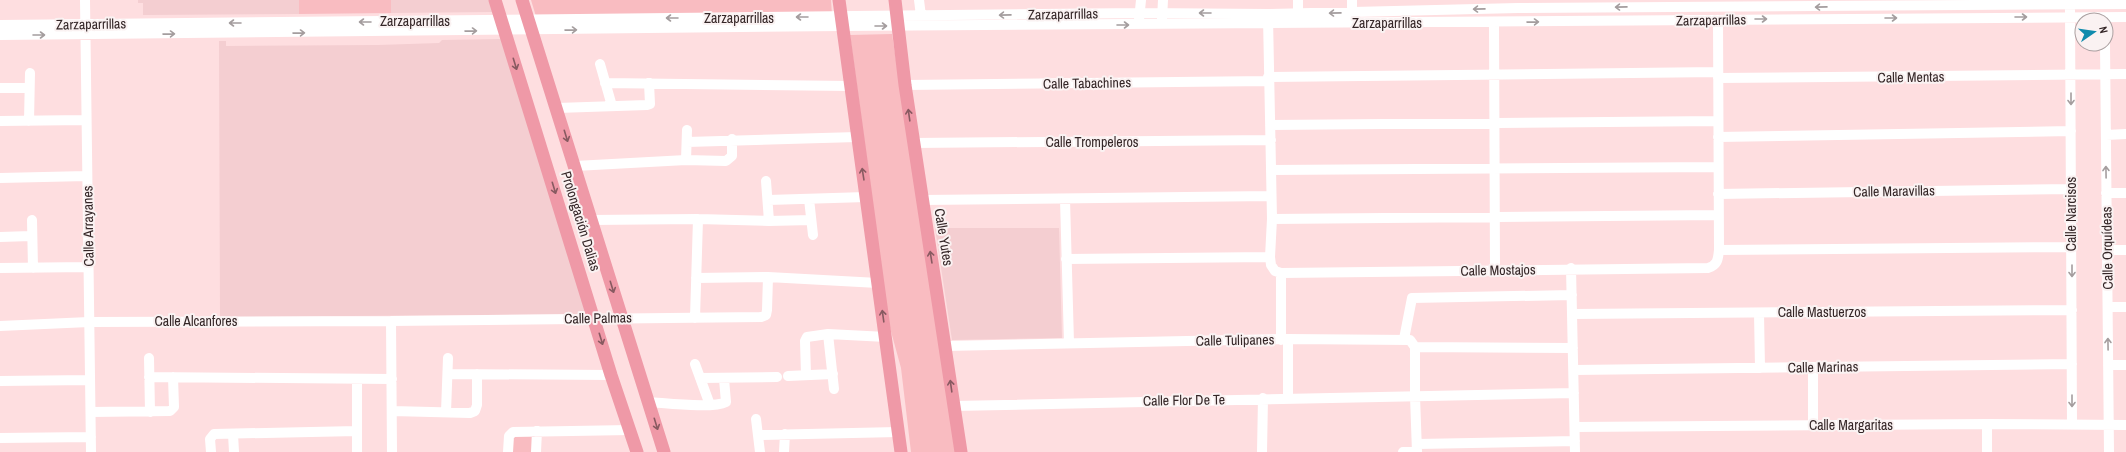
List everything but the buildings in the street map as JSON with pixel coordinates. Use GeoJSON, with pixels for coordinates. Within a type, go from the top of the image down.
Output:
{"type":"FeatureCollection","features":[{"type":"Feature","properties":{"kind":"main road","name":"Prolongación Dalias"},"geometry":{"type":"LineString","coordinates":[[495,0],[611,375],[637,452]]}},
{"type":"Feature","properties":{"kind":"main road","name":"Prolongación Dalias"},"geometry":{"type":"LineString","coordinates":[[522,0],[664,452]]}},
{"type":"Feature","properties":{"kind":"main road"},"geometry":{"type":"LineString","coordinates":[[839,0],[900,452]]}},
{"type":"Feature","properties":{"kind":"main road","name":"Calle Yutes"},"geometry":{"type":"LineString","coordinates":[[896,0],[897,21],[913,143],[960,452]]}},
{"type":"Feature","properties":{"kind":"main road"},"geometry":{"type":"LineString","coordinates":[[886,341],[900,400],[907,452]]}},
{"type":"Feature","properties":{"kind":"street","name":"Calle Arrayanes"},"geometry":{"type":"LineString","coordinates":[[85,0],[91,452]]}},
{"type":"Feature","properties":{"kind":"street"},"geometry":{"type":"LineString","coordinates":[[919,0],[921,16]]}},
{"type":"Feature","properties":{"kind":"street"},"geometry":{"type":"LineString","coordinates":[[1139,24],[1141,0]]}},
{"type":"Feature","properties":{"kind":"street"},"geometry":{"type":"LineString","coordinates":[[1163,0],[1163,25]]}},
{"type":"Feature","properties":{"kind":"street"},"geometry":{"type":"LineString","coordinates":[[1298,0],[1298,13]]}},
{"type":"Feature","properties":{"kind":"street"},"geometry":{"type":"LineString","coordinates":[[1352,0],[1352,12]]}},
{"type":"Feature","properties":{"kind":"street","name":"Calle Narcisos"},"geometry":{"type":"LineString","coordinates":[[2070,2],[2072,424]]}},
{"type":"Feature","properties":{"kind":"street","name":"Zarzaparrillas"},"geometry":{"type":"LineString","coordinates":[[0,35],[85,35],[530,25],[842,21],[1163,25],[1268,19],[1298,13],[1352,12],[1518,4],[1714,6],[2104,2],[2126,4]]}},
{"type":"Feature","properties":{"kind":"street","name":"Zarzaparrillas"},"geometry":{"type":"LineString","coordinates":[[897,21],[921,16],[1140,13],[1268,19],[1494,23],[2074,17]]}},
{"type":"Feature","properties":{"kind":"street","name":"Zarzaparrillas"},"geometry":{"type":"LineString","coordinates":[[2114,18],[2126,17]]}},
{"type":"Feature","properties":{"kind":"street"},"geometry":{"type":"LineString","coordinates":[[1268,19],[1271,140],[1270,196],[1272,219],[1270,257],[1271,265],[1275,271],[1281,273],[1288,398]]}},
{"type":"Feature","properties":{"kind":"street"},"geometry":{"type":"LineString","coordinates":[[1718,20],[1719,250],[2072,247]]}},
{"type":"Feature","properties":{"kind":"street"},"geometry":{"type":"LineString","coordinates":[[1494,23],[1493,75],[1495,271]]}},
{"type":"Feature","properties":{"kind":"street","name":"Zarzaparrillas"},"geometry":{"type":"LineString","coordinates":[[0,25],[504,26]]}},
{"type":"Feature","properties":{"kind":"street","name":"Calle Orquídeas"},"geometry":{"type":"LineString","coordinates":[[2105,52],[2109,452]]}},
{"type":"Feature","properties":{"kind":"street"},"geometry":{"type":"LineString","coordinates":[[600,64],[612,106]]}},
{"type":"Feature","properties":{"kind":"street"},"geometry":{"type":"LineString","coordinates":[[30,73],[30,121]]}},
{"type":"Feature","properties":{"kind":"street","name":"Calle Mentas"},"geometry":{"type":"LineString","coordinates":[[1493,75],[2126,74]]}},
{"type":"Feature","properties":{"kind":"street","name":"Calle Tabachines"},"geometry":{"type":"LineString","coordinates":[[905,85],[1493,75]]}},
{"type":"Feature","properties":{"kind":"street"},"geometry":{"type":"LineString","coordinates":[[605,83],[850,86]]}},
{"type":"Feature","properties":{"kind":"street"},"geometry":{"type":"LineString","coordinates":[[557,108],[650,104],[649,83]]}},
{"type":"Feature","properties":{"kind":"street"},"geometry":{"type":"LineString","coordinates":[[0,88],[29,88]]}},
{"type":"Feature","properties":{"kind":"street"},"geometry":{"type":"LineString","coordinates":[[0,121],[86,120]]}},
{"type":"Feature","properties":{"kind":"street"},"geometry":{"type":"LineString","coordinates":[[1270,125],[1718,121]]}},
{"type":"Feature","properties":{"kind":"street"},"geometry":{"type":"LineString","coordinates":[[686,160],[687,130]]}},
{"type":"Feature","properties":{"kind":"street"},"geometry":{"type":"LineString","coordinates":[[1718,136],[2071,131]]}},
{"type":"Feature","properties":{"kind":"street"},"geometry":{"type":"LineString","coordinates":[[2106,135],[2126,134]]}},
{"type":"Feature","properties":{"kind":"street"},"geometry":{"type":"LineString","coordinates":[[686,142],[732,139],[857,137]]}},
{"type":"Feature","properties":{"kind":"street"},"geometry":{"type":"LineString","coordinates":[[575,166],[686,160],[726,161],[732,156],[732,139]]}},
{"type":"Feature","properties":{"kind":"street","name":"Calle Trompeleros"},"geometry":{"type":"LineString","coordinates":[[913,143],[1271,140]]}},
{"type":"Feature","properties":{"kind":"street"},"geometry":{"type":"LineString","coordinates":[[1271,170],[1494,170],[1718,167]]}},
{"type":"Feature","properties":{"kind":"street"},"geometry":{"type":"LineString","coordinates":[[0,178],[87,176]]}},
{"type":"Feature","properties":{"kind":"street"},"geometry":{"type":"LineString","coordinates":[[766,181],[769,221]]}},
{"type":"Feature","properties":{"kind":"street","name":"Calle Maravillas"},"geometry":{"type":"LineString","coordinates":[[1718,194],[2071,189]]}},
{"type":"Feature","properties":{"kind":"street"},"geometry":{"type":"LineString","coordinates":[[2106,193],[2126,193]]}},
{"type":"Feature","properties":{"kind":"street"},"geometry":{"type":"LineString","coordinates":[[922,200],[1270,196]]}},
{"type":"Feature","properties":{"kind":"street"},"geometry":{"type":"LineString","coordinates":[[768,200],[866,197]]}},
{"type":"Feature","properties":{"kind":"street"},"geometry":{"type":"LineString","coordinates":[[809,199],[813,235]]}},
{"type":"Feature","properties":{"kind":"street"},"geometry":{"type":"LineString","coordinates":[[1065,199],[1069,343]]}},
{"type":"Feature","properties":{"kind":"street"},"geometry":{"type":"LineString","coordinates":[[1272,219],[1718,215]]}},
{"type":"Feature","properties":{"kind":"street"},"geometry":{"type":"LineString","coordinates":[[695,318],[698,219]]}},
{"type":"Feature","properties":{"kind":"street"},"geometry":{"type":"LineString","coordinates":[[32,220],[31,236],[33,268]]}},
{"type":"Feature","properties":{"kind":"street"},"geometry":{"type":"LineString","coordinates":[[591,220],[811,220]]}},
{"type":"Feature","properties":{"kind":"street"},"geometry":{"type":"LineString","coordinates":[[0,237],[31,236]]}},
{"type":"Feature","properties":{"kind":"street","name":"Calle Mostajos"},"geometry":{"type":"LineString","coordinates":[[1281,273],[1495,271],[1572,268],[1708,268],[1714,266],[1717,261],[1719,250]]}},
{"type":"Feature","properties":{"kind":"street"},"geometry":{"type":"LineString","coordinates":[[2107,250],[2126,250]]}},
{"type":"Feature","properties":{"kind":"street"},"geometry":{"type":"LineString","coordinates":[[1066,259],[1270,257]]}},
{"type":"Feature","properties":{"kind":"street"},"geometry":{"type":"LineString","coordinates":[[0,268],[88,268]]}},
{"type":"Feature","properties":{"kind":"street"},"geometry":{"type":"LineString","coordinates":[[1572,268],[1575,452]]}},
{"type":"Feature","properties":{"kind":"street"},"geometry":{"type":"LineString","coordinates":[[696,278],[768,278],[878,283]]}},
{"type":"Feature","properties":{"kind":"street","name":"Calle Palmas"},"geometry":{"type":"LineString","coordinates":[[391,321],[761,316],[766,315],[768,278]]}},
{"type":"Feature","properties":{"kind":"street"},"geometry":{"type":"LineString","coordinates":[[1417,449],[1414,396],[1415,346],[1413,341],[1404,339],[1412,298],[1572,295]]}},
{"type":"Feature","properties":{"kind":"street"},"geometry":{"type":"LineString","coordinates":[[2108,307],[2126,307]]}},
{"type":"Feature","properties":{"kind":"street","name":"Calle Mastuerzos"},"geometry":{"type":"LineString","coordinates":[[1572,314],[2072,310]]}},
{"type":"Feature","properties":{"kind":"street"},"geometry":{"type":"LineString","coordinates":[[1759,312],[1760,368]]}},
{"type":"Feature","properties":{"kind":"street"},"geometry":{"type":"LineString","coordinates":[[391,321],[392,452]]}},
{"type":"Feature","properties":{"kind":"street","name":"Calle Alcanfores"},"geometry":{"type":"LineString","coordinates":[[0,326],[89,322],[391,321]]}},
{"type":"Feature","properties":{"kind":"street"},"geometry":{"type":"LineString","coordinates":[[806,374],[805,341],[811,336],[828,334],[886,341]]}},
{"type":"Feature","properties":{"kind":"street"},"geometry":{"type":"LineString","coordinates":[[828,334],[834,389]]}},
{"type":"Feature","properties":{"kind":"street","name":"Calle Tulipanes"},"geometry":{"type":"LineString","coordinates":[[944,346],[1404,339]]}},
{"type":"Feature","properties":{"kind":"street"},"geometry":{"type":"LineString","coordinates":[[1415,346],[1573,348]]}},
{"type":"Feature","properties":{"kind":"street"},"geometry":{"type":"LineString","coordinates":[[149,358],[150,412]]}},
{"type":"Feature","properties":{"kind":"street"},"geometry":{"type":"LineString","coordinates":[[446,412],[448,358]]}},
{"type":"Feature","properties":{"kind":"street"},"geometry":{"type":"LineString","coordinates":[[695,364],[710,405]]}},
{"type":"Feature","properties":{"kind":"street","name":"Calle Marinas"},"geometry":{"type":"LineString","coordinates":[[1574,370],[2072,364]]}},
{"type":"Feature","properties":{"kind":"street"},"geometry":{"type":"LineString","coordinates":[[2108,365],[2126,365]]}},
{"type":"Feature","properties":{"kind":"street"},"geometry":{"type":"LineString","coordinates":[[1813,367],[1813,425]]}},
{"type":"Feature","properties":{"kind":"street"},"geometry":{"type":"LineString","coordinates":[[448,374],[611,375]]}},
{"type":"Feature","properties":{"kind":"street"},"geometry":{"type":"LineString","coordinates":[[392,411],[475,411],[478,405],[477,374]]}},
{"type":"Feature","properties":{"kind":"street"},"geometry":{"type":"LineString","coordinates":[[788,376],[833,374]]}},
{"type":"Feature","properties":{"kind":"street"},"geometry":{"type":"LineString","coordinates":[[149,377],[392,379]]}},
{"type":"Feature","properties":{"kind":"street"},"geometry":{"type":"LineString","coordinates":[[91,412],[150,412],[173,410],[173,377]]}},
{"type":"Feature","properties":{"kind":"street"},"geometry":{"type":"LineString","coordinates":[[700,378],[724,379],[777,377]]}},
{"type":"Feature","properties":{"kind":"street"},"geometry":{"type":"LineString","coordinates":[[357,379],[357,452]]}},
{"type":"Feature","properties":{"kind":"street"},"geometry":{"type":"LineString","coordinates":[[649,402],[710,405],[726,402],[724,379]]}},
{"type":"Feature","properties":{"kind":"street"},"geometry":{"type":"LineString","coordinates":[[0,381],[90,380]]}},
{"type":"Feature","properties":{"kind":"street","name":"Calle Flor De Te"},"geometry":{"type":"LineString","coordinates":[[954,406],[1263,398],[1574,393]]}},
{"type":"Feature","properties":{"kind":"street"},"geometry":{"type":"LineString","coordinates":[[1262,452],[1263,398]]}},
{"type":"Feature","properties":{"kind":"street"},"geometry":{"type":"LineString","coordinates":[[756,419],[760,452]]}},
{"type":"Feature","properties":{"kind":"street"},"geometry":{"type":"LineString","coordinates":[[1987,424],[1987,452]]}},
{"type":"Feature","properties":{"kind":"street","name":"Calle Margaritas"},"geometry":{"type":"LineString","coordinates":[[1575,427],[1987,424],[2126,425]]}},
{"type":"Feature","properties":{"kind":"street"},"geometry":{"type":"LineString","coordinates":[[508,452],[510,432],[630,430]]}},
{"type":"Feature","properties":{"kind":"street"},"geometry":{"type":"LineString","coordinates":[[211,452],[211,436],[233,434],[357,431]]}},
{"type":"Feature","properties":{"kind":"street"},"geometry":{"type":"LineString","coordinates":[[536,452],[537,431]]}},
{"type":"Feature","properties":{"kind":"street"},"geometry":{"type":"LineString","coordinates":[[759,435],[898,432]]}},
{"type":"Feature","properties":{"kind":"street"},"geometry":{"type":"LineString","coordinates":[[233,434],[234,452]]}},
{"type":"Feature","properties":{"kind":"street"},"geometry":{"type":"LineString","coordinates":[[784,452],[785,434]]}},
{"type":"Feature","properties":{"kind":"street"},"geometry":{"type":"LineString","coordinates":[[0,438],[91,437]]}},
{"type":"Feature","properties":{"kind":"street"},"geometry":{"type":"LineString","coordinates":[[1403,452],[1417,449],[1575,441]]}},
{"type":"Feature","properties":{"kind":"shaded area"},"geometry":{"type":"Polygon","coordinates":[[[138,0],[299,0],[299,14],[143,15],[143,3],[138,3],[138,0]]]}},
{"type":"Feature","properties":{"kind":"shaded area"},"geometry":{"type":"Polygon","coordinates":[[[299,0],[391,0],[391,13],[299,14],[299,0]]]}},
{"type":"Feature","properties":{"kind":"shaded area"},"geometry":{"type":"Polygon","coordinates":[[[391,0],[490,0],[494,12],[391,13],[391,0]]]}},
{"type":"Feature","properties":{"kind":"shaded area"},"geometry":{"type":"Polygon","coordinates":[[[531,0],[831,0],[832,15],[538,23],[531,0]]]}},
{"type":"Feature","properties":{"kind":"shaded area"},"geometry":{"type":"Polygon","coordinates":[[[892,34],[956,452],[911,452],[901,368],[889,324],[850,35],[892,34]]]}},
{"type":"Feature","properties":{"kind":"shaded area"},"geometry":{"type":"Polygon","coordinates":[[[501,39],[589,314],[220,317],[219,41],[226,41],[226,46],[378,45],[439,43],[442,40],[501,39]]]}},
{"type":"Feature","properties":{"kind":"shaded area"},"geometry":{"type":"Polygon","coordinates":[[[935,228],[1059,228],[1062,338],[952,340],[935,228]]]}},
{"type":"Feature","properties":{"kind":"shaded area"},"geometry":{"type":"Polygon","coordinates":[[[535,432],[533,452],[510,452],[512,433],[535,432]]]}}]}
